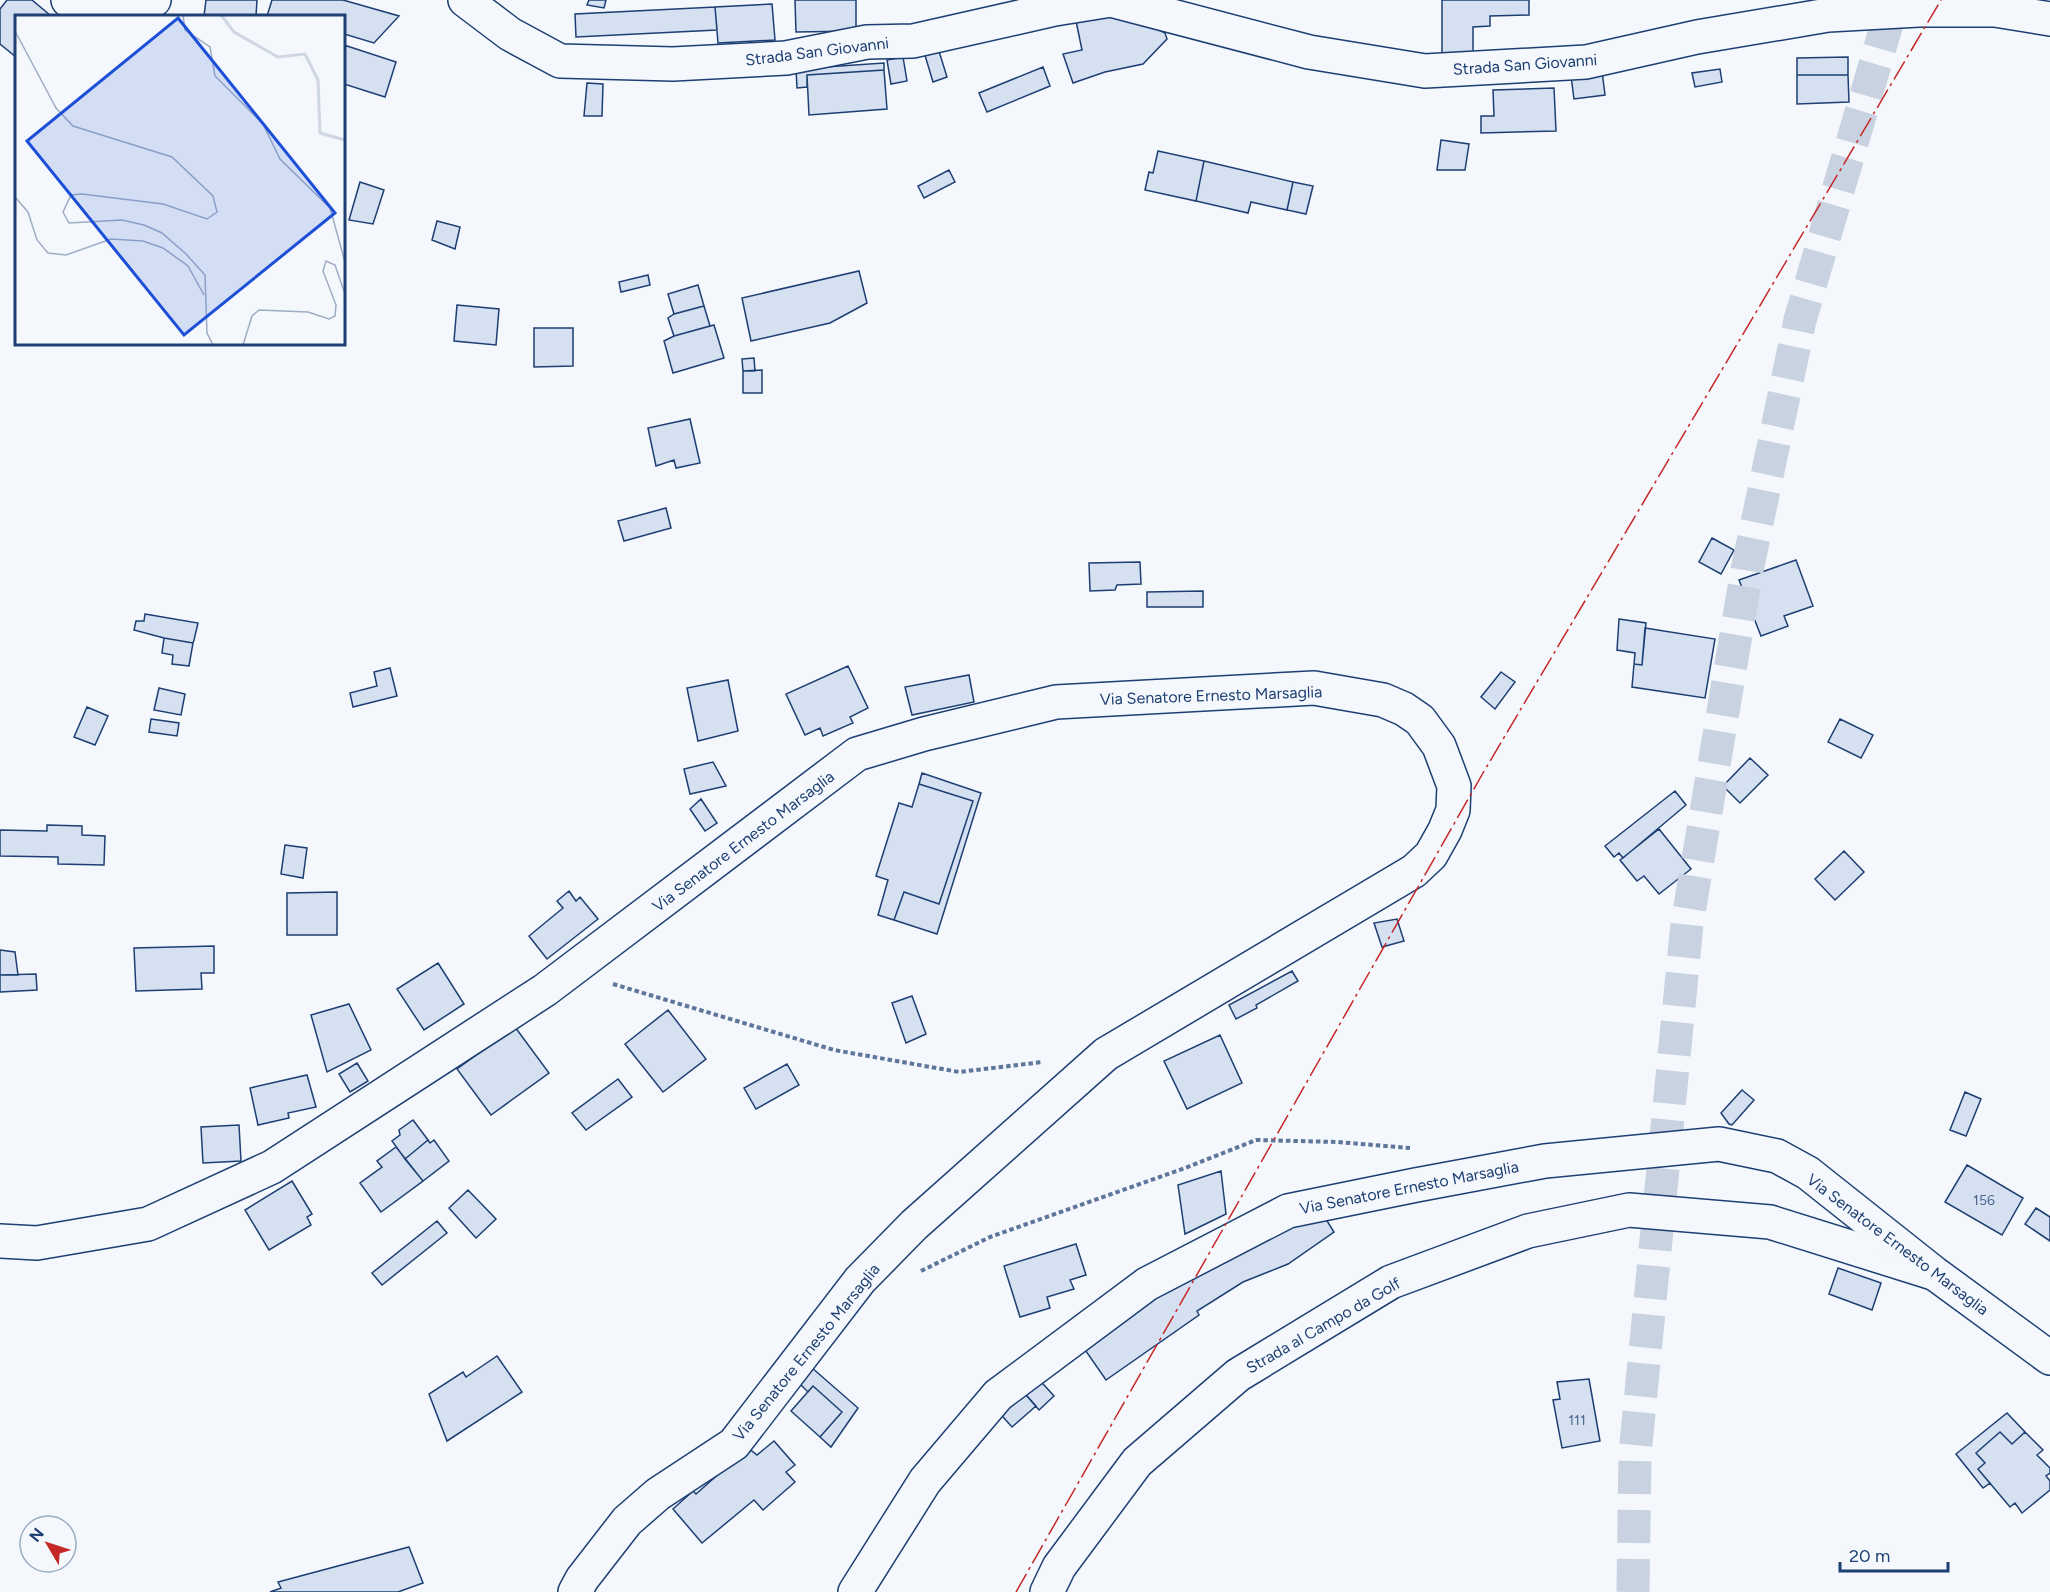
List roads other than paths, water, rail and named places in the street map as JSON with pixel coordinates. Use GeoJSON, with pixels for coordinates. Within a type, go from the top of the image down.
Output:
{"type":"FeatureCollection","features":[{"type":"Feature","properties":{"kind":"street"},"geometry":{"type":"LineString","coordinates":[[68,0],[73,4],[110,13],[154,0]]}},
{"type":"Feature","properties":{"kind":"street","name":"Strada San Giovanni"},"geometry":{"type":"LineString","coordinates":[[465,0],[510,34],[560,61],[673,64],[786,58],[867,42],[913,41],[1055,9],[1111,0],[1309,52],[1425,71],[1586,62],[1697,37],[1828,15],[1919,10],[1995,10],[2050,19]]}},
{"type":"Feature","properties":{"kind":"street","name":"Via Senatore Ernesto Marsaglia"},"geometry":{"type":"LineString","coordinates":[[0,1241],[37,1243],[148,1224],[272,1167],[546,990],[857,754],[924,734],[1056,702],[1314,688],[1383,700],[1404,709],[1420,720],[1439,746],[1454,786],[1453,810],[1431,855],[1414,871],[1106,1054],[914,1225],[860,1280],[734,1444],[658,1494],[627,1521],[582,1579],[575,1592]]}},
{"type":"Feature","properties":{"kind":"street","name":"Via Senatore Ernesto Marsaglia"},"geometry":{"type":"LineString","coordinates":[[855,1592],[925,1481],[998,1395],[1147,1284],[1288,1211],[1416,1185],[1545,1161],[1719,1144],[1777,1156],[1808,1173],[1934,1273],[2050,1358]]}},
{"type":"Feature","properties":{"kind":"street","name":"Strada al Campo da Golf"},"geometry":{"type":"LineString","coordinates":[[1047,1592],[1059,1567],[1137,1462],[1238,1375],[1391,1282],[1528,1231],[1629,1210],[1770,1222],[1934,1273]]}},
{"type":"Feature","properties":{"kind":"tunnel"},"geometry":{"type":"LineString","coordinates":[[1633,1592],[1635,1454],[1687,924],[1747,570],[1800,320],[1894,0]]}}]}
